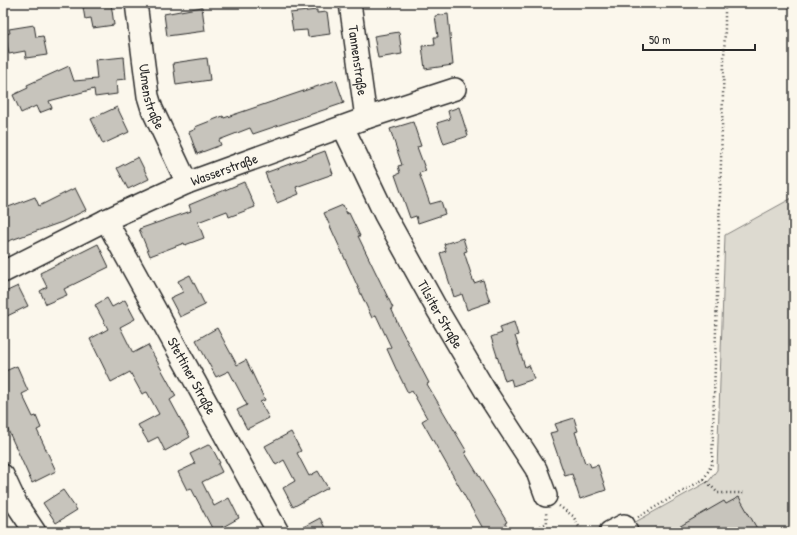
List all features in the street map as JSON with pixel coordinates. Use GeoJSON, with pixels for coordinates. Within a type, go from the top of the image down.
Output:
{"type":"FeatureCollection","features":[{"type":"Feature","properties":{"kind":"street","name":"Ulmenstraße"},"geometry":{"type":"LineString","coordinates":[[136,3],[148,96],[152,110],[188,183]]}},
{"type":"Feature","properties":{"kind":"street","name":"Tannenstraße"},"geometry":{"type":"LineString","coordinates":[[350,3],[366,118]]}},
{"type":"Feature","properties":{"kind":"street","name":"Wasserstraße"},"geometry":{"type":"LineString","coordinates":[[3,272],[106,220],[188,183],[366,118],[455,89]]}},
{"type":"Feature","properties":{"kind":"street","name":"Tilsiter Straße"},"geometry":{"type":"LineString","coordinates":[[342,127],[385,215],[430,297],[486,392],[536,469],[546,496]]}},
{"type":"Feature","properties":{"kind":"street","name":"Stettiner Straße"},"geometry":{"type":"LineString","coordinates":[[106,220],[278,532]]}},
{"type":"Feature","properties":{"kind":"street"},"geometry":{"type":"LineString","coordinates":[[3,475],[10,507],[35,532]]}},
{"type":"Feature","properties":{"kind":"path"},"geometry":{"type":"LineString","coordinates":[[620,530],[704,479],[712,464],[725,35],[724,3]]}},
{"type":"Feature","properties":{"kind":"path"},"geometry":{"type":"LineString","coordinates":[[704,479],[718,493],[746,493]]}},
{"type":"Feature","properties":{"kind":"path"},"geometry":{"type":"LineString","coordinates":[[530,532],[547,523],[546,496]]}},
{"type":"Feature","properties":{"kind":"path"},"geometry":{"type":"LineString","coordinates":[[546,496],[573,516],[582,532]]}},
{"type":"Feature","properties":{"kind":"shaded area"},"geometry":{"type":"Polygon","coordinates":[[[794,197],[794,532],[634,532],[630,525],[709,481],[717,470],[725,235],[794,197]]]}},
{"type":"Feature","properties":{"kind":"building"},"geometry":{"type":"Polygon","coordinates":[[[111,3],[114,25],[93,28],[91,18],[85,19],[83,7],[111,3]]]}},
{"type":"Feature","properties":{"kind":"building"},"geometry":{"type":"Polygon","coordinates":[[[202,7],[205,31],[167,36],[164,14],[202,7]]]}},
{"type":"Feature","properties":{"kind":"building"},"geometry":{"type":"Polygon","coordinates":[[[317,10],[317,13],[327,12],[330,34],[308,37],[307,30],[293,31],[290,13],[317,10]]]}},
{"type":"Feature","properties":{"kind":"building"},"geometry":{"type":"Polygon","coordinates":[[[448,14],[453,65],[425,69],[422,46],[435,45],[434,37],[438,37],[435,16],[448,14]]]}},
{"type":"Feature","properties":{"kind":"building"},"geometry":{"type":"Polygon","coordinates":[[[34,25],[36,37],[43,36],[47,55],[26,58],[25,51],[9,54],[5,34],[10,33],[9,29],[34,25]]]}},
{"type":"Feature","properties":{"kind":"building"},"geometry":{"type":"Polygon","coordinates":[[[399,32],[402,54],[378,58],[374,36],[399,32]]]}},
{"type":"Feature","properties":{"kind":"building"},"geometry":{"type":"Polygon","coordinates":[[[124,57],[126,79],[116,80],[117,94],[95,97],[94,89],[49,101],[52,108],[39,113],[36,106],[21,113],[13,95],[28,88],[27,85],[69,66],[74,81],[97,79],[95,60],[124,57]]]}},
{"type":"Feature","properties":{"kind":"building"},"geometry":{"type":"Polygon","coordinates":[[[207,58],[210,80],[176,85],[173,63],[207,58]]]}},
{"type":"Feature","properties":{"kind":"building"},"geometry":{"type":"Polygon","coordinates":[[[336,80],[344,103],[253,134],[250,128],[219,140],[221,145],[197,154],[189,132],[196,129],[195,127],[223,116],[224,118],[336,80]]]}},
{"type":"Feature","properties":{"kind":"building"},"geometry":{"type":"Polygon","coordinates":[[[117,107],[129,132],[103,144],[91,119],[117,107]]]}},
{"type":"Feature","properties":{"kind":"building"},"geometry":{"type":"Polygon","coordinates":[[[459,107],[468,136],[444,144],[437,123],[450,119],[448,111],[459,107]]]}},
{"type":"Feature","properties":{"kind":"building"},"geometry":{"type":"Polygon","coordinates":[[[413,122],[421,146],[417,147],[426,171],[419,173],[430,204],[441,201],[445,214],[418,223],[416,216],[410,218],[395,175],[400,173],[398,166],[402,165],[390,129],[413,122]]]}},
{"type":"Feature","properties":{"kind":"building"},"geometry":{"type":"Polygon","coordinates":[[[325,151],[333,174],[296,187],[299,194],[277,203],[265,173],[325,151]]]}},
{"type":"Feature","properties":{"kind":"building"},"geometry":{"type":"Polygon","coordinates":[[[138,157],[149,179],[128,189],[117,168],[138,157]]]}},
{"type":"Feature","properties":{"kind":"building"},"geometry":{"type":"Polygon","coordinates":[[[244,182],[255,207],[229,217],[227,211],[198,222],[204,238],[185,245],[184,243],[150,256],[139,229],[191,211],[189,205],[244,182]]]}},
{"type":"Feature","properties":{"kind":"building"},"geometry":{"type":"Polygon","coordinates":[[[75,188],[86,210],[62,222],[3,243],[3,209],[35,197],[39,206],[75,188]]]}},
{"type":"Feature","properties":{"kind":"building"},"geometry":{"type":"Polygon","coordinates":[[[343,205],[347,214],[349,213],[360,236],[358,236],[393,308],[391,308],[398,324],[429,383],[427,384],[467,452],[465,453],[507,522],[505,523],[510,532],[485,532],[422,421],[427,418],[412,391],[408,393],[387,349],[391,347],[376,315],[372,318],[324,213],[343,205]]]}},
{"type":"Feature","properties":{"kind":"building"},"geometry":{"type":"Polygon","coordinates":[[[463,238],[467,251],[464,252],[474,283],[483,280],[490,302],[467,310],[462,294],[454,297],[440,253],[446,251],[444,244],[463,238]]]}},
{"type":"Feature","properties":{"kind":"building"},"geometry":{"type":"Polygon","coordinates":[[[98,244],[109,267],[64,289],[67,295],[46,304],[40,291],[47,287],[40,273],[98,244]]]}},
{"type":"Feature","properties":{"kind":"building"},"geometry":{"type":"Polygon","coordinates":[[[190,275],[205,305],[180,317],[170,298],[183,292],[178,281],[190,275]]]}},
{"type":"Feature","properties":{"kind":"building"},"geometry":{"type":"Polygon","coordinates":[[[18,286],[28,306],[3,318],[3,293],[18,286]]]}},
{"type":"Feature","properties":{"kind":"building"},"geometry":{"type":"Polygon","coordinates":[[[107,298],[112,307],[125,300],[135,319],[120,327],[133,353],[148,345],[176,396],[170,400],[190,437],[165,451],[158,437],[148,442],[138,425],[159,414],[147,392],[142,394],[130,372],[111,382],[90,339],[108,329],[95,305],[107,298]]]}},
{"type":"Feature","properties":{"kind":"building"},"geometry":{"type":"Polygon","coordinates":[[[514,322],[518,335],[515,336],[525,367],[529,365],[534,379],[513,386],[511,379],[505,381],[491,337],[502,333],[500,327],[514,322]]]}},
{"type":"Feature","properties":{"kind":"building"},"geometry":{"type":"Polygon","coordinates":[[[217,328],[237,365],[246,360],[265,400],[260,402],[269,418],[247,429],[237,410],[247,405],[229,371],[216,377],[196,340],[217,328]]]}},
{"type":"Feature","properties":{"kind":"building"},"geometry":{"type":"Polygon","coordinates":[[[17,366],[28,391],[22,394],[33,417],[36,416],[41,428],[37,430],[56,471],[32,483],[3,419],[3,372],[17,366]]]}},
{"type":"Feature","properties":{"kind":"building"},"geometry":{"type":"Polygon","coordinates":[[[574,418],[578,431],[575,432],[585,463],[589,462],[591,467],[598,465],[606,490],[580,499],[572,474],[565,476],[550,433],[558,431],[555,424],[574,418]]]}},
{"type":"Feature","properties":{"kind":"building"},"geometry":{"type":"Polygon","coordinates":[[[291,432],[301,451],[297,453],[309,476],[318,471],[328,488],[293,507],[283,488],[295,481],[284,460],[276,465],[265,446],[291,432]]]}},
{"type":"Feature","properties":{"kind":"building"},"geometry":{"type":"Polygon","coordinates":[[[210,444],[220,463],[218,464],[222,472],[202,482],[214,506],[229,498],[239,518],[214,532],[191,488],[187,490],[178,472],[195,464],[190,454],[210,444]]]}},
{"type":"Feature","properties":{"kind":"building"},"geometry":{"type":"Polygon","coordinates":[[[63,490],[77,510],[56,523],[43,503],[63,490]]]}},
{"type":"Feature","properties":{"kind":"building"},"geometry":{"type":"Polygon","coordinates":[[[739,497],[759,532],[670,532],[724,501],[726,504],[739,497]]]}},
{"type":"Feature","properties":{"kind":"building"},"geometry":{"type":"Polygon","coordinates":[[[320,518],[327,532],[294,532],[320,518]]]}}]}
